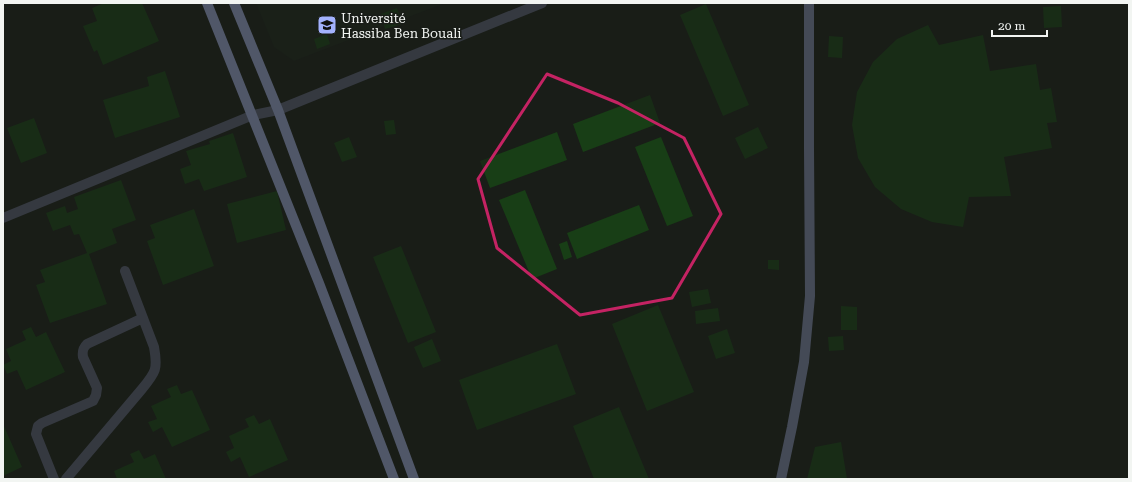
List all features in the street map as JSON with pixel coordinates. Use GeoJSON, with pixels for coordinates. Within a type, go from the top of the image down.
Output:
{"type":"FeatureCollection","features":[{"type":"Feature","properties":{"kind":"main road"},"geometry":{"type":"LineString","coordinates":[[207,3],[322,290],[394,479]]}},
{"type":"Feature","properties":{"kind":"main road"},"geometry":{"type":"LineString","coordinates":[[234,3],[278,110],[414,479]]}},
{"type":"Feature","properties":{"kind":"main road"},"geometry":{"type":"LineString","coordinates":[[781,479],[804,362],[810,296],[809,3]]}},
{"type":"Feature","properties":{"kind":"street"},"geometry":{"type":"LineString","coordinates":[[3,218],[253,115],[278,110],[542,3]]}},
{"type":"Feature","properties":{"kind":"street"},"geometry":{"type":"LineString","coordinates":[[66,479],[152,376],[156,367],[154,347],[125,271]]}},
{"type":"Feature","properties":{"kind":"street"},"geometry":{"type":"LineString","coordinates":[[54,479],[36,434],[38,426],[93,402],[97,388],[83,357],[82,352],[84,348],[87,344],[143,318]]}},
{"type":"Feature","properties":{"kind":"highlighted area"},"geometry":{"type":"Polygon","coordinates":[[[547,74],[618,103],[684,138],[721,214],[672,298],[580,315],[497,248],[478,179],[547,74]]]}},
{"type":"Feature","properties":{"kind":"shaded area","name":"Université Hassiba Ben Bouali"},"geometry":{"type":"Polygon","coordinates":[[[256,3],[445,3],[294,61],[274,47],[256,3]]]}},
{"type":"Feature","properties":{"kind":"building"},"geometry":{"type":"Polygon","coordinates":[[[104,3],[142,3],[159,41],[103,65],[97,50],[94,52],[83,26],[97,21],[92,8],[104,3]]]}},
{"type":"Feature","properties":{"kind":"building"},"geometry":{"type":"Polygon","coordinates":[[[706,4],[749,105],[723,116],[680,15],[706,4]]]}},
{"type":"Feature","properties":{"kind":"building"},"geometry":{"type":"Polygon","coordinates":[[[1061,6],[1062,27],[1044,28],[1043,7],[1061,6]]]}},
{"type":"Feature","properties":{"kind":"building"},"geometry":{"type":"Polygon","coordinates":[[[397,8],[402,24],[385,29],[381,14],[397,8]]]}},
{"type":"Feature","properties":{"kind":"building"},"geometry":{"type":"Polygon","coordinates":[[[928,25],[939,45],[983,35],[990,71],[1036,64],[1040,90],[1051,88],[1057,122],[1047,123],[1052,148],[1004,157],[1011,196],[969,197],[963,227],[932,222],[901,209],[875,187],[858,158],[852,125],[857,92],[873,62],[897,39],[928,25]]]}},
{"type":"Feature","properties":{"kind":"building"},"geometry":{"type":"Polygon","coordinates":[[[327,34],[330,44],[317,49],[314,39],[327,34]]]}},
{"type":"Feature","properties":{"kind":"building"},"geometry":{"type":"Polygon","coordinates":[[[829,36],[843,37],[842,58],[828,57],[829,36]]]}},
{"type":"Feature","properties":{"kind":"building"},"geometry":{"type":"Polygon","coordinates":[[[165,71],[180,117],[115,138],[103,100],[149,86],[147,77],[165,71]]]}},
{"type":"Feature","properties":{"kind":"building"},"geometry":{"type":"Polygon","coordinates":[[[650,95],[660,123],[583,152],[573,124],[650,95]]]}},
{"type":"Feature","properties":{"kind":"building"},"geometry":{"type":"Polygon","coordinates":[[[34,118],[47,153],[21,163],[7,128],[34,118]]]}},
{"type":"Feature","properties":{"kind":"building"},"geometry":{"type":"Polygon","coordinates":[[[394,120],[396,134],[386,135],[384,121],[394,120]]]}},
{"type":"Feature","properties":{"kind":"building"},"geometry":{"type":"Polygon","coordinates":[[[758,127],[768,148],[745,159],[735,138],[758,127]]]}},
{"type":"Feature","properties":{"kind":"building"},"geometry":{"type":"Polygon","coordinates":[[[557,132],[567,160],[490,188],[480,161],[557,132]]]}},
{"type":"Feature","properties":{"kind":"building"},"geometry":{"type":"Polygon","coordinates":[[[233,133],[247,177],[204,191],[199,179],[185,184],[180,169],[191,165],[186,151],[210,144],[209,141],[233,133]]]}},
{"type":"Feature","properties":{"kind":"building"},"geometry":{"type":"Polygon","coordinates":[[[349,137],[357,157],[342,162],[334,143],[349,137]]]}},
{"type":"Feature","properties":{"kind":"building"},"geometry":{"type":"Polygon","coordinates":[[[661,137],[693,216],[667,226],[635,147],[661,137]]]}},
{"type":"Feature","properties":{"kind":"building"},"geometry":{"type":"Polygon","coordinates":[[[121,180],[136,220],[112,229],[117,243],[89,254],[107,304],[50,323],[36,285],[45,282],[40,270],[87,253],[79,234],[74,235],[70,225],[53,231],[46,213],[65,206],[67,213],[78,209],[74,197],[121,180]]]}},
{"type":"Feature","properties":{"kind":"building"},"geometry":{"type":"Polygon","coordinates":[[[525,190],[557,269],[532,279],[499,200],[525,190]]]}},
{"type":"Feature","properties":{"kind":"building"},"geometry":{"type":"Polygon","coordinates":[[[277,191],[286,230],[237,243],[227,204],[277,191]]]}},
{"type":"Feature","properties":{"kind":"building"},"geometry":{"type":"Polygon","coordinates":[[[639,205],[649,230],[577,259],[567,233],[639,205]]]}},
{"type":"Feature","properties":{"kind":"building"},"geometry":{"type":"Polygon","coordinates":[[[194,209],[214,266],[163,285],[147,241],[155,238],[150,225],[194,209]]]}},
{"type":"Feature","properties":{"kind":"building"},"geometry":{"type":"Polygon","coordinates":[[[567,241],[572,257],[564,260],[559,244],[567,241]]]}},
{"type":"Feature","properties":{"kind":"building"},"geometry":{"type":"Polygon","coordinates":[[[401,246],[436,332],[408,343],[373,257],[401,246]]]}},
{"type":"Feature","properties":{"kind":"building"},"geometry":{"type":"Polygon","coordinates":[[[768,260],[779,260],[779,270],[768,269],[768,260]]]}},
{"type":"Feature","properties":{"kind":"building"},"geometry":{"type":"Polygon","coordinates":[[[708,289],[711,303],[692,307],[689,292],[708,289]]]}},
{"type":"Feature","properties":{"kind":"building"},"geometry":{"type":"Polygon","coordinates":[[[658,305],[694,392],[647,411],[612,324],[658,305]]]}},
{"type":"Feature","properties":{"kind":"building"},"geometry":{"type":"Polygon","coordinates":[[[841,306],[857,307],[857,330],[841,330],[841,306]]]}},
{"type":"Feature","properties":{"kind":"building"},"geometry":{"type":"Polygon","coordinates":[[[718,308],[720,321],[696,324],[695,311],[718,308]]]}},
{"type":"Feature","properties":{"kind":"building"},"geometry":{"type":"Polygon","coordinates":[[[31,327],[36,337],[46,332],[65,372],[26,390],[17,370],[7,374],[3,365],[11,361],[6,349],[26,340],[22,331],[31,327]]]}},
{"type":"Feature","properties":{"kind":"building"},"geometry":{"type":"Polygon","coordinates":[[[727,329],[735,353],[716,359],[708,336],[727,329]]]}},
{"type":"Feature","properties":{"kind":"building"},"geometry":{"type":"Polygon","coordinates":[[[843,336],[844,350],[829,351],[828,337],[843,336]]]}},
{"type":"Feature","properties":{"kind":"building"},"geometry":{"type":"Polygon","coordinates":[[[432,339],[441,361],[423,368],[414,347],[432,339]]]}},
{"type":"Feature","properties":{"kind":"building"},"geometry":{"type":"Polygon","coordinates":[[[557,344],[576,394],[477,430],[459,380],[557,344]]]}},
{"type":"Feature","properties":{"kind":"building"},"geometry":{"type":"Polygon","coordinates":[[[177,385],[181,394],[192,390],[210,430],[172,447],[162,427],[153,432],[148,422],[157,419],[151,406],[171,397],[167,389],[177,385]]]}},
{"type":"Feature","properties":{"kind":"building"},"geometry":{"type":"Polygon","coordinates":[[[619,407],[649,479],[594,479],[573,426],[619,407]]]}},
{"type":"Feature","properties":{"kind":"building"},"geometry":{"type":"Polygon","coordinates":[[[254,415],[259,424],[270,419],[288,460],[249,477],[240,457],[231,462],[226,452],[234,448],[229,436],[249,427],[245,419],[254,415]]]}},
{"type":"Feature","properties":{"kind":"building"},"geometry":{"type":"Polygon","coordinates":[[[3,424],[22,467],[3,476],[3,424]]]}},
{"type":"Feature","properties":{"kind":"building"},"geometry":{"type":"Polygon","coordinates":[[[841,442],[847,479],[807,479],[815,447],[841,442]]]}},
{"type":"Feature","properties":{"kind":"building"},"geometry":{"type":"Polygon","coordinates":[[[139,450],[144,459],[155,454],[166,479],[117,479],[114,471],[134,462],[130,454],[139,450]]]}},
{"type":"Feature","properties":{"kind":"place","name":"Université Hassiba Ben Bouali"},"geometry":{"type":"Point","coordinates":[327,25]}}]}
